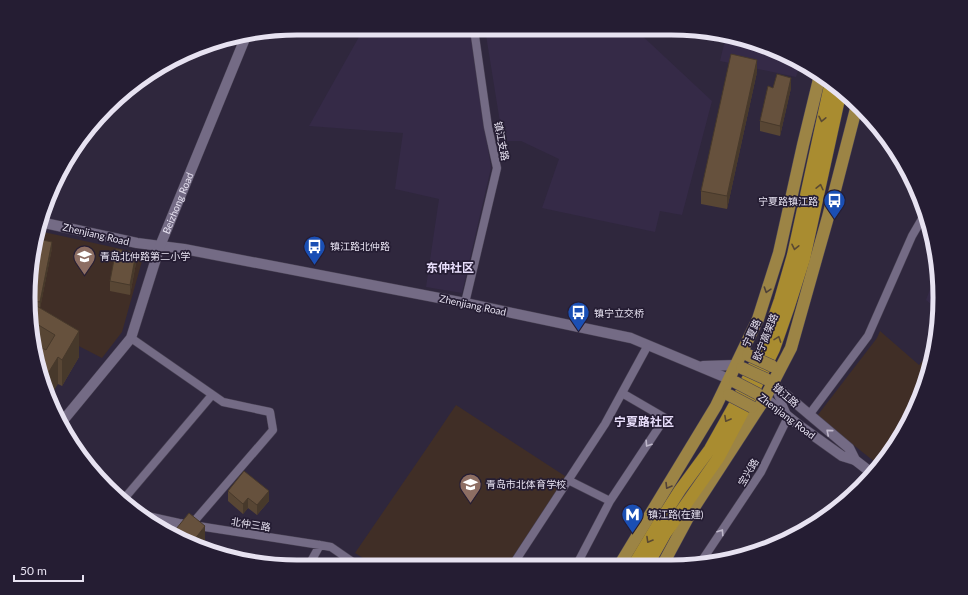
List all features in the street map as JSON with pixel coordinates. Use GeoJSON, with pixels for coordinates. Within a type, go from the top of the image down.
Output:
{"type":"FeatureCollection","features":[{"type":"Feature","properties":{"kind":"highway","name":"胶宁高架路"},"geometry":{"type":"LineString","coordinates":[[637,560],[676,496],[710,449],[738,399],[764,342],[780,300],[793,255],[829,89]]}},
{"type":"Feature","properties":{"kind":"highway","name":"胶宁高架路"},"geometry":{"type":"LineString","coordinates":[[650,560],[665,534],[719,457],[774,349],[804,259],[840,97]]}},
{"type":"Feature","properties":{"kind":"main road","name":"宁夏路"},"geometry":{"type":"LineString","coordinates":[[623,560],[712,413],[724,396],[747,350],[779,253],[819,81]]}},
{"type":"Feature","properties":{"kind":"main road"},"geometry":{"type":"LineString","coordinates":[[665,560],[691,512],[762,396],[778,364],[791,348],[828,217],[855,111]]}},
{"type":"Feature","properties":{"kind":"main road"},"geometry":{"type":"LineString","coordinates":[[747,350],[778,364]]}},
{"type":"Feature","properties":{"kind":"main road","name":"镇江路"},"geometry":{"type":"LineString","coordinates":[[739,367],[769,381]]}},
{"type":"Feature","properties":{"kind":"main road","name":"Zhenjiang Road"},"geometry":{"type":"LineString","coordinates":[[732,381],[762,396]]}},
{"type":"Feature","properties":{"kind":"main road"},"geometry":{"type":"LineString","coordinates":[[724,396],[753,410]]}},
{"type":"Feature","properties":{"kind":"street","name":"镇江支路"},"geometry":{"type":"LineString","coordinates":[[465,303],[497,168],[488,127],[475,35]]}},
{"type":"Feature","properties":{"kind":"street","name":"Beizhong Road"},"geometry":{"type":"LineString","coordinates":[[65,419],[131,338],[160,246],[244,40]]}},
{"type":"Feature","properties":{"kind":"street"},"geometry":{"type":"LineString","coordinates":[[809,415],[868,336],[912,236],[921,220]]}},
{"type":"Feature","properties":{"kind":"street","name":"Zhenjiang Road"},"geometry":{"type":"LineString","coordinates":[[46,223],[137,243],[184,249],[465,303],[631,338],[732,381]]}},
{"type":"Feature","properties":{"kind":"street"},"geometry":{"type":"LineString","coordinates":[[131,338],[223,402],[270,412],[273,430],[191,525]]}},
{"type":"Feature","properties":{"kind":"street"},"geometry":{"type":"LineString","coordinates":[[516,560],[605,424],[648,345]]}},
{"type":"Feature","properties":{"kind":"street","name":"镇江路"},"geometry":{"type":"LineString","coordinates":[[699,366],[739,367]]}},
{"type":"Feature","properties":{"kind":"street"},"geometry":{"type":"LineString","coordinates":[[769,381],[788,417]]}},
{"type":"Feature","properties":{"kind":"street","name":"镇江路"},"geometry":{"type":"LineString","coordinates":[[769,381],[849,448],[856,460]]}},
{"type":"Feature","properties":{"kind":"street"},"geometry":{"type":"LineString","coordinates":[[579,560],[610,501],[665,418],[622,394]]}},
{"type":"Feature","properties":{"kind":"street"},"geometry":{"type":"LineString","coordinates":[[126,497],[212,395]]}},
{"type":"Feature","properties":{"kind":"street","name":"Zhenjiang Road"},"geometry":{"type":"LineString","coordinates":[[762,396],[842,456],[856,460],[869,470]]}},
{"type":"Feature","properties":{"kind":"street","name":"宝兴路"},"geometry":{"type":"LineString","coordinates":[[704,558],[761,472],[788,417]]}},
{"type":"Feature","properties":{"kind":"street"},"geometry":{"type":"LineString","coordinates":[[568,480],[610,501]]}},
{"type":"Feature","properties":{"kind":"street","name":"北仲三路"},"geometry":{"type":"LineString","coordinates":[[154,518],[191,525],[320,544],[331,547],[350,560]]}},
{"type":"Feature","properties":{"kind":"street"},"geometry":{"type":"LineString","coordinates":[[174,529],[175,522]]}},
{"type":"Feature","properties":{"kind":"street"},"geometry":{"type":"LineString","coordinates":[[312,560],[320,544]]}},
{"type":"Feature","properties":{"kind":"shaded area"},"geometry":{"type":"Polygon","coordinates":[[[360,35],[471,35],[491,168],[462,293],[426,287],[439,199],[395,189],[403,133],[309,126],[360,35]]]}},
{"type":"Feature","properties":{"kind":"shaded area"},"geometry":{"type":"Polygon","coordinates":[[[486,35],[641,35],[712,101],[682,215],[660,211],[655,232],[542,208],[559,159],[521,141],[503,141],[486,35]]]}},
{"type":"Feature","properties":{"kind":"shaded area"},"geometry":{"type":"Polygon","coordinates":[[[725,41],[755,49],[799,68],[796,77],[720,61],[725,41]]]}},
{"type":"Feature","properties":{"kind":"shaded area","name":"青岛北仲路第二小学"},"geometry":{"type":"Polygon","coordinates":[[[44,232],[144,254],[122,332],[102,358],[37,324],[35,298],[37,263],[44,232]]]}},
{"type":"Feature","properties":{"kind":"shaded area"},"geometry":{"type":"Polygon","coordinates":[[[932,283],[933,306],[926,300],[932,283]]]}},
{"type":"Feature","properties":{"kind":"shaded area"},"geometry":{"type":"Polygon","coordinates":[[[880,331],[919,365],[926,356],[919,382],[906,414],[889,443],[875,462],[817,416],[877,338],[880,331]]]}},
{"type":"Feature","properties":{"kind":"shaded area","name":"青岛市北体育学校"},"geometry":{"type":"Polygon","coordinates":[[[456,405],[571,480],[517,560],[366,560],[355,553],[456,405]]]}},
{"type":"Feature","properties":{"kind":"building"},"geometry":{"type":"Polygon","coordinates":[[[731,54],[757,60],[727,196],[701,191],[731,54]]]}},
{"type":"Feature","properties":{"kind":"building"},"geometry":{"type":"Polygon","coordinates":[[[777,74],[791,78],[780,126],[760,121],[768,86],[773,88],[777,74]]]}},
{"type":"Feature","properties":{"kind":"building"},"geometry":{"type":"Polygon","coordinates":[[[42,240],[52,242],[40,302],[35,301],[35,298],[37,263],[42,240]]]}},
{"type":"Feature","properties":{"kind":"building"},"geometry":{"type":"Polygon","coordinates":[[[116,249],[136,253],[130,285],[110,281],[116,249]]]}},
{"type":"Feature","properties":{"kind":"building"},"geometry":{"type":"Polygon","coordinates":[[[35,305],[79,331],[62,360],[58,357],[47,375],[40,350],[42,348],[46,350],[55,335],[37,324],[35,305]]]}},
{"type":"Feature","properties":{"kind":"building"},"geometry":{"type":"Polygon","coordinates":[[[244,471],[269,491],[257,505],[248,498],[243,504],[228,491],[244,471]]]}},
{"type":"Feature","properties":{"kind":"building"},"geometry":{"type":"Polygon","coordinates":[[[189,513],[205,526],[195,539],[175,530],[189,513]]]}},
{"type":"Feature","properties":{"kind":"place","name":"宁夏路镇江路"},"geometry":{"type":"Point","coordinates":[834,220]}},
{"type":"Feature","properties":{"kind":"place","name":"镇江路北仲路"},"geometry":{"type":"Point","coordinates":[314,266]}},
{"type":"Feature","properties":{"kind":"place","name":"青岛北仲路第二小学"},"geometry":{"type":"Point","coordinates":[85,276]}},
{"type":"Feature","properties":{"kind":"place","name":"镇宁立交桥"},"geometry":{"type":"Point","coordinates":[578,332]}},
{"type":"Feature","properties":{"kind":"place","name":"青岛市北体育学校"},"geometry":{"type":"Point","coordinates":[471,504]}},
{"type":"Feature","properties":{"kind":"place","name":"镇江路(在建)"},"geometry":{"type":"Point","coordinates":[632,534]}},
{"type":"Feature","properties":{"kind":"district","name":"东仲社区"},"geometry":{"type":"Point","coordinates":[450,268]}},
{"type":"Feature","properties":{"kind":"district","name":"宁夏路社区"},"geometry":{"type":"Point","coordinates":[644,422]}}]}
